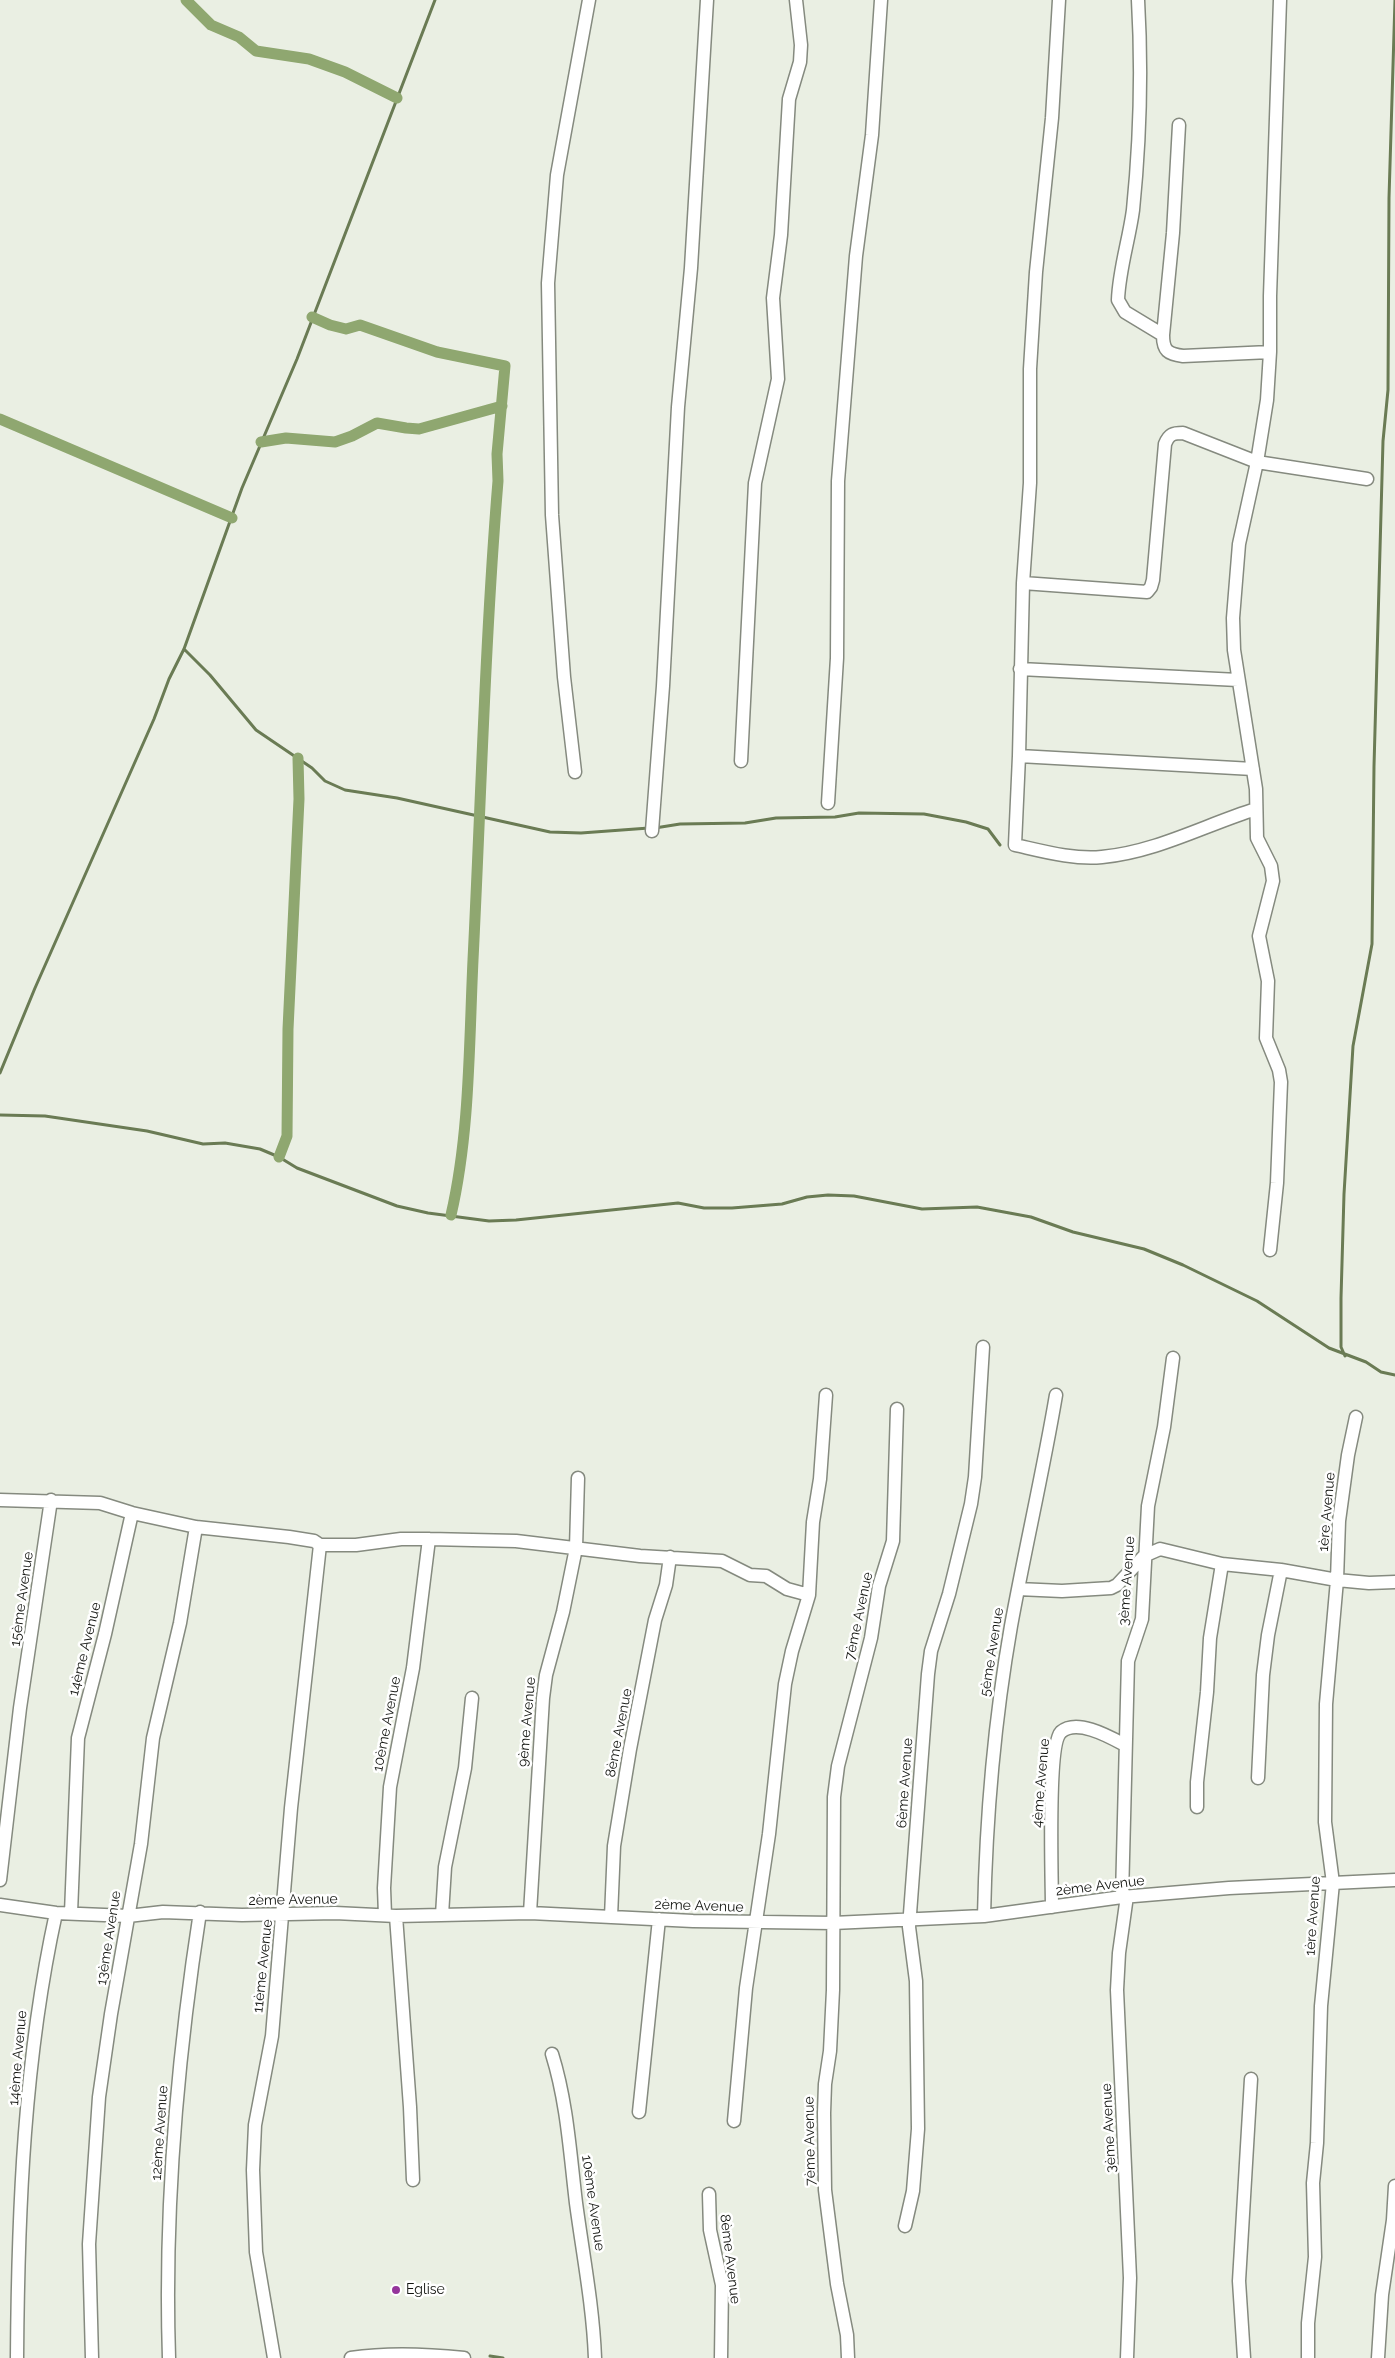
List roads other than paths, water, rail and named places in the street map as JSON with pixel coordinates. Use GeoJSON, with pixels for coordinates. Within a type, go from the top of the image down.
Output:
{"type":"FeatureCollection","features":[{"type":"Feature","properties":{"kind":"street"},"geometry":{"type":"LineString","coordinates":[[575,772],[565,685],[552,515],[548,283],[558,174],[589,0]]}},
{"type":"Feature","properties":{"kind":"street"},"geometry":{"type":"LineString","coordinates":[[652,828],[663,686],[678,407],[691,268],[707,0]]}},
{"type":"Feature","properties":{"kind":"street"},"geometry":{"type":"LineString","coordinates":[[741,762],[755,482],[778,379],[773,298],[782,235],[790,99],[800,62],[801,45],[796,0]]}},
{"type":"Feature","properties":{"kind":"street"},"geometry":{"type":"LineString","coordinates":[[828,803],[837,658],[838,481],[857,247],[872,128],[881,0]]}},
{"type":"Feature","properties":{"kind":"street"},"geometry":{"type":"LineString","coordinates":[[1059,0],[1052,118],[1035,294],[1030,369],[1030,483],[1023,583],[1020,669],[1020,756],[1014,845],[1078,857],[1101,857],[1135,852],[1256,810]]}},
{"type":"Feature","properties":{"kind":"street"},"geometry":{"type":"LineString","coordinates":[[1138,0],[1141,72],[1135,183],[1133,210],[1118,300],[1125,312],[1163,335]]}},
{"type":"Feature","properties":{"kind":"street"},"geometry":{"type":"LineString","coordinates":[[1270,1250],[1278,1182],[1280,1082],[1279,1070],[1266,1038],[1268,980],[1259,936],[1272,881],[1271,866],[1257,838],[1253,769],[1234,650],[1233,618],[1239,544],[1265,415],[1270,352],[1270,296],[1280,0]]}},
{"type":"Feature","properties":{"kind":"street"},"geometry":{"type":"LineString","coordinates":[[1179,125],[1173,234],[1163,346],[1166,352],[1183,356],[1270,352]]}},
{"type":"Feature","properties":{"kind":"street"},"geometry":{"type":"LineString","coordinates":[[1023,583],[1147,592],[1153,580],[1165,444],[1168,437],[1173,433],[1183,433],[1257,462],[1367,479]]}},
{"type":"Feature","properties":{"kind":"street"},"geometry":{"type":"LineString","coordinates":[[1020,669],[1238,680]]}},
{"type":"Feature","properties":{"kind":"street"},"geometry":{"type":"LineString","coordinates":[[1020,756],[1253,769]]}},
{"type":"Feature","properties":{"kind":"street","name":"6ème Avenue"},"geometry":{"type":"LineString","coordinates":[[905,2226],[913,2191],[918,2114],[915,2038],[916,1981],[909,1936],[929,1662],[949,1594],[971,1504],[975,1477],[983,1346]]}},
{"type":"Feature","properties":{"kind":"street","name":"3ème Avenue"},"geometry":{"type":"LineString","coordinates":[[1127,2358],[1130,2278],[1117,1990],[1124,1897],[1125,1745],[1128,1661],[1140,1628],[1148,1506],[1164,1427],[1173,1358]]}},
{"type":"Feature","properties":{"kind":"street"},"geometry":{"type":"LineString","coordinates":[[734,2121],[746,1988],[769,1834],[785,1684],[792,1651],[809,1595],[813,1522],[820,1479],[826,1395]]}},
{"type":"Feature","properties":{"kind":"street","name":"5ème Avenue"},"geometry":{"type":"LineString","coordinates":[[984,1916],[985,1836],[992,1759],[1018,1588],[1042,1474],[1056,1395]]}},
{"type":"Feature","properties":{"kind":"street","name":"7ème Avenue"},"geometry":{"type":"LineString","coordinates":[[848,2358],[847,2335],[837,2284],[825,2190],[824,2103],[830,2052],[834,1797],[838,1766],[871,1638],[879,1586],[893,1540],[897,1409]]}},
{"type":"Feature","properties":{"kind":"street","name":"1ère Avenue"},"geometry":{"type":"LineString","coordinates":[[1308,2358],[1308,2323],[1315,2257],[1313,2183],[1317,2143],[1321,2006],[1333,1883],[1325,1822],[1324,1744],[1337,1580],[1339,1521],[1343,1486],[1356,1418]]}},
{"type":"Feature","properties":{"kind":"street","name":"9ème Avenue"},"geometry":{"type":"LineString","coordinates":[[530,1913],[535,1807],[545,1682],[576,1548],[578,1478]]}},
{"type":"Feature","properties":{"kind":"street"},"geometry":{"type":"LineString","coordinates":[[0,1500],[51,1500],[100,1503],[132,1513],[196,1527],[290,1537],[320,1545],[356,1545],[401,1539],[539,1543],[670,1557],[722,1560],[750,1575],[766,1576],[787,1589],[809,1595]]}},
{"type":"Feature","properties":{"kind":"street","name":"15ème Avenue"},"geometry":{"type":"LineString","coordinates":[[0,1880],[20,1708],[51,1500]]}},
{"type":"Feature","properties":{"kind":"street","name":"14ème Avenue"},"geometry":{"type":"LineString","coordinates":[[71,1913],[78,1738],[105,1634],[132,1513]]}},
{"type":"Feature","properties":{"kind":"street","name":"13ème Avenue"},"geometry":{"type":"LineString","coordinates":[[92,2358],[89,2244],[100,2098],[141,1844],[153,1738],[180,1624],[196,1527]]}},
{"type":"Feature","properties":{"kind":"street","name":"10ème Avenue"},"geometry":{"type":"LineString","coordinates":[[413,2180],[410,2107],[390,1916],[384,1888],[390,1787],[410,1688],[426,1578],[429,1539]]}},
{"type":"Feature","properties":{"kind":"street","name":"11ème Avenue"},"geometry":{"type":"LineString","coordinates":[[274,2358],[256,2252],[255,2124],[272,2036],[276,1971],[284,1915],[299,1726],[320,1545]]}},
{"type":"Feature","properties":{"kind":"street"},"geometry":{"type":"LineString","coordinates":[[1018,1588],[1062,1591],[1111,1588],[1117,1585],[1144,1556],[1160,1549],[1222,1564],[1280,1570],[1337,1580],[1369,1583],[1395,1582]]}},
{"type":"Feature","properties":{"kind":"street","name":"8ème Avenue"},"geometry":{"type":"LineString","coordinates":[[611,1917],[614,1846],[630,1749],[655,1620],[666,1585],[670,1557]]}},
{"type":"Feature","properties":{"kind":"street"},"geometry":{"type":"LineString","coordinates":[[1197,1808],[1197,1782],[1207,1692],[1210,1638],[1222,1564]]}},
{"type":"Feature","properties":{"kind":"street"},"geometry":{"type":"LineString","coordinates":[[1258,1778],[1263,1675],[1280,1570]]}},
{"type":"Feature","properties":{"kind":"street"},"geometry":{"type":"LineString","coordinates":[[442,1915],[445,1867],[465,1768],[472,1698]]}},
{"type":"Feature","properties":{"kind":"street","name":"4ème Avenue"},"geometry":{"type":"LineString","coordinates":[[1052,1907],[1053,1783],[1057,1741],[1060,1732],[1069,1728],[1098,1731],[1125,1745]]}},
{"type":"Feature","properties":{"kind":"street","name":"2ème Avenue"},"geometry":{"type":"LineString","coordinates":[[0,1905],[56,1913],[128,1916],[162,1912],[284,1915],[335,1913],[390,1916],[530,1913],[755,1923],[832,1923],[910,1921],[984,1916],[1124,1897],[1229,1888],[1395,1880]]}},
{"type":"Feature","properties":{"kind":"street","name":"12ème Avenue"},"geometry":{"type":"LineString","coordinates":[[169,2358],[167,2271],[172,2156],[183,2036],[200,1912]]}},
{"type":"Feature","properties":{"kind":"street","name":"14ème Avenue"},"geometry":{"type":"LineString","coordinates":[[17,2358],[18,2254],[30,2082],[38,2006],[56,1913]]}},
{"type":"Feature","properties":{"kind":"street"},"geometry":{"type":"LineString","coordinates":[[639,2112],[659,1919]]}},
{"type":"Feature","properties":{"kind":"street","name":"10ème Avenue"},"geometry":{"type":"LineString","coordinates":[[552,2054],[560,2085],[571,2152],[590,2295],[595,2358]]}},
{"type":"Feature","properties":{"kind":"street"},"geometry":{"type":"LineString","coordinates":[[1244,2358],[1239,2281],[1251,2079]]}},
{"type":"Feature","properties":{"kind":"street"},"geometry":{"type":"LineString","coordinates":[[1378,2358],[1382,2295],[1393,2220],[1395,2186]]}},
{"type":"Feature","properties":{"kind":"street","name":"8ème Avenue"},"geometry":{"type":"LineString","coordinates":[[709,2194],[710,2230],[722,2285],[721,2358]]}},
{"type":"Feature","properties":{"kind":"street"},"geometry":{"type":"LineString","coordinates":[[351,2358],[368,2355],[425,2354],[464,2358]]}},
{"type":"Feature","properties":{"kind":"waterway"},"geometry":{"type":"LineString","coordinates":[[186,0],[211,25],[239,37],[256,51],[309,59],[345,72],[397,98]]}},
{"type":"Feature","properties":{"kind":"waterway"},"geometry":{"type":"LineString","coordinates":[[0,1073],[35,988],[154,719],[169,679],[184,649],[242,488],[297,359],[435,0]]}},
{"type":"Feature","properties":{"kind":"waterway"},"geometry":{"type":"LineString","coordinates":[[1345,1356],[1341,1347],[1341,1298],[1344,1194],[1353,1046],[1372,944],[1374,766],[1383,441],[1388,390],[1389,198],[1395,0]]}},
{"type":"Feature","properties":{"kind":"waterway"},"geometry":{"type":"LineString","coordinates":[[312,317],[330,325],[346,329],[360,325],[437,352],[505,366],[497,454],[498,481],[486,660],[468,1088],[462,1152],[451,1215]]}},
{"type":"Feature","properties":{"kind":"waterway"},"geometry":{"type":"LineString","coordinates":[[261,442],[286,438],[335,442],[352,436],[377,423],[419,429],[502,406]]}},
{"type":"Feature","properties":{"kind":"waterway"},"geometry":{"type":"LineString","coordinates":[[0,419],[232,518]]}},
{"type":"Feature","properties":{"kind":"waterway"},"geometry":{"type":"LineString","coordinates":[[184,649],[210,675],[256,730],[312,768],[325,781],[345,790],[397,798],[550,832],[581,833],[649,828]]}},
{"type":"Feature","properties":{"kind":"waterway"},"geometry":{"type":"LineString","coordinates":[[279,1157],[287,1136],[288,1029],[299,799],[298,758]]}},
{"type":"Feature","properties":{"kind":"waterway"},"geometry":{"type":"LineString","coordinates":[[655,828],[680,824],[745,823],[776,818],[835,817],[859,813],[924,814],[966,822],[988,829],[1000,845]]}},
{"type":"Feature","properties":{"kind":"waterway"},"geometry":{"type":"LineString","coordinates":[[0,1115],[45,1116],[147,1131],[203,1144],[225,1143],[260,1149],[279,1157],[297,1168],[397,1206],[428,1213],[489,1221],[516,1220],[678,1203],[704,1208],[732,1208],[782,1204],[807,1197],[828,1195],[854,1196],[922,1209],[977,1207],[1031,1217],[1073,1232],[1144,1249],[1183,1265],[1257,1301],[1329,1348],[1366,1362],[1381,1372],[1395,1375]]}},
{"type":"Feature","properties":{"kind":"waterway"},"geometry":{"type":"LineString","coordinates":[[490,2356],[503,2358]]}},
{"type":"Feature","properties":{"kind":"place","name":"Eglise"},"geometry":{"type":"Point","coordinates":[396,2290]}}]}
